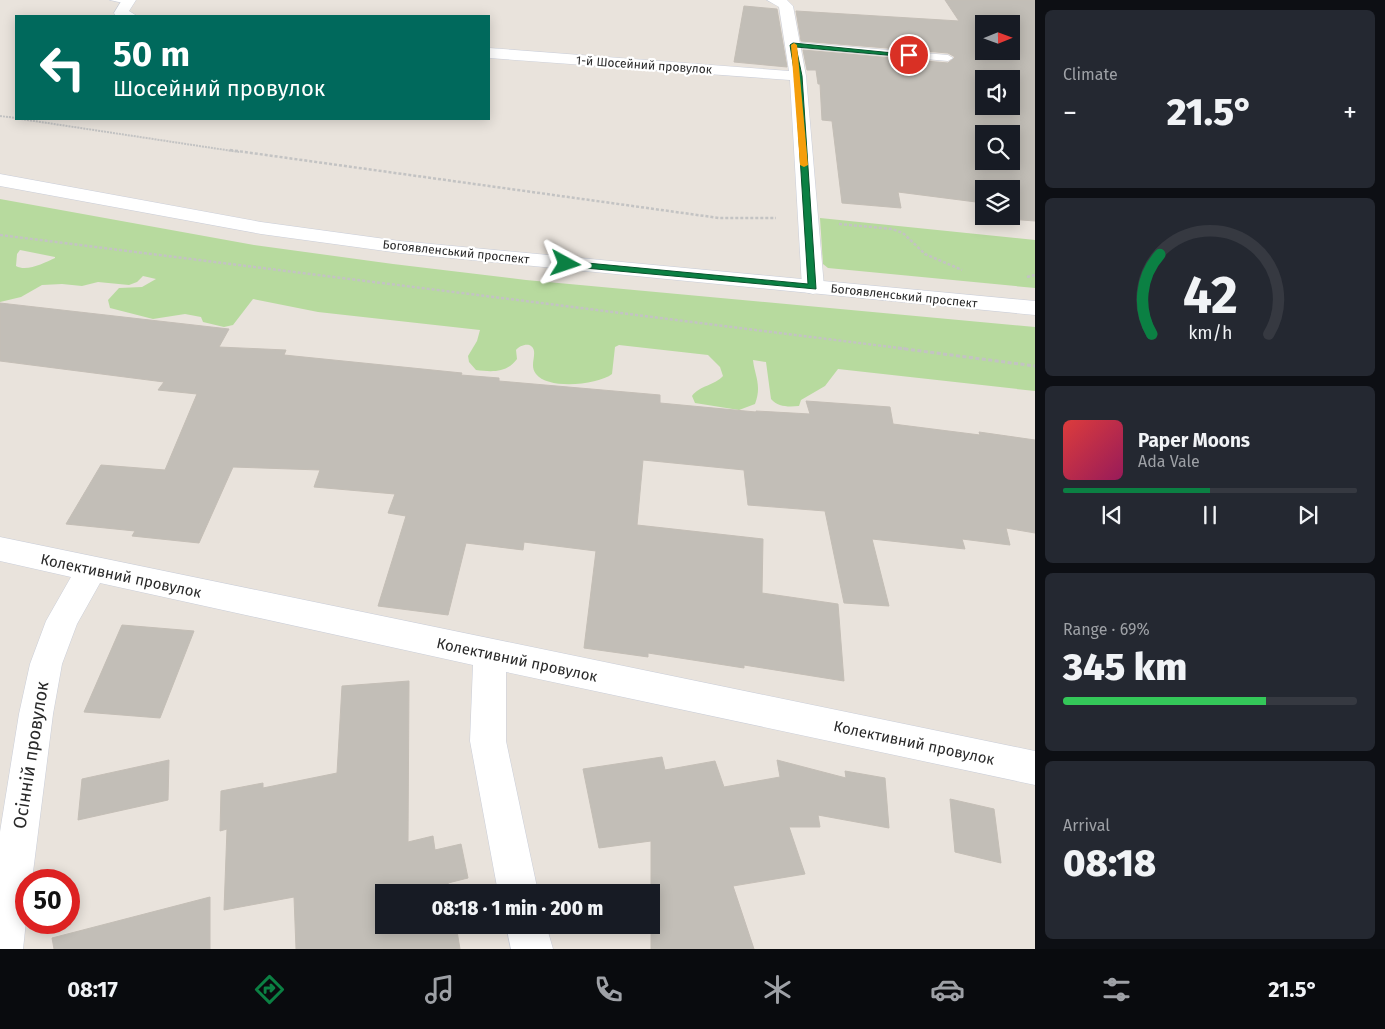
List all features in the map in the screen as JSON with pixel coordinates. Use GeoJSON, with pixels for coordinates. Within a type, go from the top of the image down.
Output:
{"type":"FeatureCollection","features":[{"type":"Feature","properties":{"kind":"street"},"geometry":{"type":"LineString","coordinates":[[124,0],[122,13],[127,15]]}},
{"type":"Feature","properties":{"kind":"street"},"geometry":{"type":"LineString","coordinates":[[780,3],[793,45],[798,76],[813,287]]}},
{"type":"Feature","properties":{"kind":"street","name":"1-й Шосейний провулок"},"geometry":{"type":"LineString","coordinates":[[490,54],[798,76]]}},
{"type":"Feature","properties":{"kind":"street","name":"Богоявленський проспект"},"geometry":{"type":"LineString","coordinates":[[0,180],[261,228],[400,247],[1035,308]]}},
{"type":"Feature","properties":{"kind":"street","name":"Колективний провулок"},"geometry":{"type":"LineString","coordinates":[[0,549],[91,570],[1035,768]]}},
{"type":"Feature","properties":{"kind":"street","name":"Осінній провулок"},"geometry":{"type":"LineString","coordinates":[[2,949],[36,714],[46,664],[62,621],[91,570]]}},
{"type":"Feature","properties":{"kind":"street"},"geometry":{"type":"LineString","coordinates":[[490,654],[488,741],[516,884]]}},
{"type":"Feature","properties":{"kind":"street"},"geometry":{"type":"LineString","coordinates":[[528,934],[532,949]]}},
{"type":"Feature","properties":{"kind":"lane"},"geometry":{"type":"LineString","coordinates":[[793,45],[948,58]]}},
{"type":"Feature","properties":{"kind":"path"},"geometry":{"type":"LineString","coordinates":[[0,116],[15,118]]}},
{"type":"Feature","properties":{"kind":"path"},"geometry":{"type":"LineString","coordinates":[[28,120],[329,165],[709,216],[781,218]]}},
{"type":"Feature","properties":{"kind":"path"},"geometry":{"type":"LineString","coordinates":[[837,224],[892,228],[903,233],[925,254],[963,271]]}},
{"type":"Feature","properties":{"kind":"path"},"geometry":{"type":"LineString","coordinates":[[0,235],[349,280],[472,292],[1035,366]]}},
{"type":"Feature","properties":{"kind":"path"},"geometry":{"type":"LineString","coordinates":[[1025,277],[1035,275]]}},
{"type":"Feature","properties":{"kind":"green space"},"geometry":{"type":"Polygon","coordinates":[[[0,199],[254,245],[393,264],[526,280],[1035,327],[1035,391],[838,369],[825,386],[801,400],[799,406],[787,406],[777,404],[771,399],[766,362],[753,360],[758,386],[757,397],[755,404],[739,410],[695,403],[692,396],[695,392],[723,376],[720,367],[708,355],[619,345],[615,347],[612,374],[596,381],[562,384],[542,379],[536,374],[533,365],[534,351],[528,345],[523,345],[516,350],[517,359],[509,367],[493,371],[476,370],[469,362],[468,356],[477,341],[480,330],[318,312],[253,299],[233,325],[224,327],[203,322],[201,317],[185,314],[153,319],[110,308],[108,300],[119,288],[142,287],[156,279],[143,276],[137,282],[129,285],[98,282],[82,286],[42,285],[21,297],[0,302],[0,199]],[[20,250],[17,254],[16,266],[25,268],[36,266],[55,257],[20,250]]]}},
{"type":"Feature","properties":{"kind":"green space"},"geometry":{"type":"Polygon","coordinates":[[[820,218],[1035,240],[1035,288],[828,268],[823,264],[820,218]]]}},
{"type":"Feature","properties":{"kind":"building"},"geometry":{"type":"Polygon","coordinates":[[[945,0],[1035,0],[1035,221],[1020,220],[1020,180],[975,180],[975,202],[898,192],[901,208],[842,203],[832,121],[822,120],[820,84],[818,84],[816,70],[807,70],[803,50],[948,63],[955,57],[948,53],[801,41],[796,11],[959,21],[945,0]]]}},
{"type":"Feature","properties":{"kind":"building"},"geometry":{"type":"Polygon","coordinates":[[[744,6],[777,9],[787,67],[734,62],[744,6]]]}},
{"type":"Feature","properties":{"kind":"building"},"geometry":{"type":"Polygon","coordinates":[[[0,303],[229,329],[219,347],[286,350],[284,355],[462,373],[461,375],[499,378],[499,381],[660,395],[660,403],[756,412],[810,414],[806,401],[890,407],[893,424],[980,435],[979,432],[1035,440],[1035,533],[1006,528],[1010,545],[962,539],[965,549],[872,539],[889,606],[844,603],[825,511],[748,505],[744,470],[643,460],[637,525],[763,539],[762,593],[838,604],[844,681],[744,665],[744,668],[648,653],[648,657],[584,648],[596,551],[524,542],[523,550],[466,543],[448,615],[378,606],[406,516],[388,513],[395,494],[314,487],[320,470],[233,467],[199,543],[132,536],[135,531],[66,524],[101,465],[165,470],[197,394],[158,390],[164,382],[0,361],[0,303]]]}},
{"type":"Feature","properties":{"kind":"building"},"geometry":{"type":"Polygon","coordinates":[[[122,625],[194,631],[160,718],[84,712],[122,625]]]}},
{"type":"Feature","properties":{"kind":"building"},"geometry":{"type":"Polygon","coordinates":[[[409,681],[408,842],[433,836],[435,850],[461,844],[468,878],[448,884],[375,884],[375,934],[458,934],[460,949],[296,949],[294,897],[224,910],[227,829],[220,831],[221,791],[263,783],[263,788],[337,773],[342,686],[409,681]]]}},
{"type":"Feature","properties":{"kind":"building"},"geometry":{"type":"Polygon","coordinates":[[[662,757],[665,770],[715,761],[724,787],[780,777],[777,760],[846,778],[845,771],[885,778],[889,828],[818,815],[820,827],[789,827],[805,874],[733,886],[754,949],[651,949],[651,934],[660,934],[660,884],[651,884],[651,841],[599,848],[583,769],[662,757]]]}},
{"type":"Feature","properties":{"kind":"building"},"geometry":{"type":"Polygon","coordinates":[[[169,760],[168,800],[78,820],[82,779],[169,760]]]}},
{"type":"Feature","properties":{"kind":"building"},"geometry":{"type":"Polygon","coordinates":[[[950,799],[994,809],[1001,863],[955,852],[950,799]]]}},
{"type":"Feature","properties":{"kind":"building"},"geometry":{"type":"Polygon","coordinates":[[[210,897],[210,949],[54,949],[52,938],[67,934],[80,934],[80,931],[210,897]]]}},
{"type":"Feature","properties":{"kind":"slow traffic"},"geometry":{"type":"LineString","coordinates":[[794,45],[804,165]]}},
{"type":"Feature","properties":{"kind":"route"},"geometry":{"type":"LineString","coordinates":[[566,264],[813,287],[798,76],[793,45],[909,55]]}}]}
